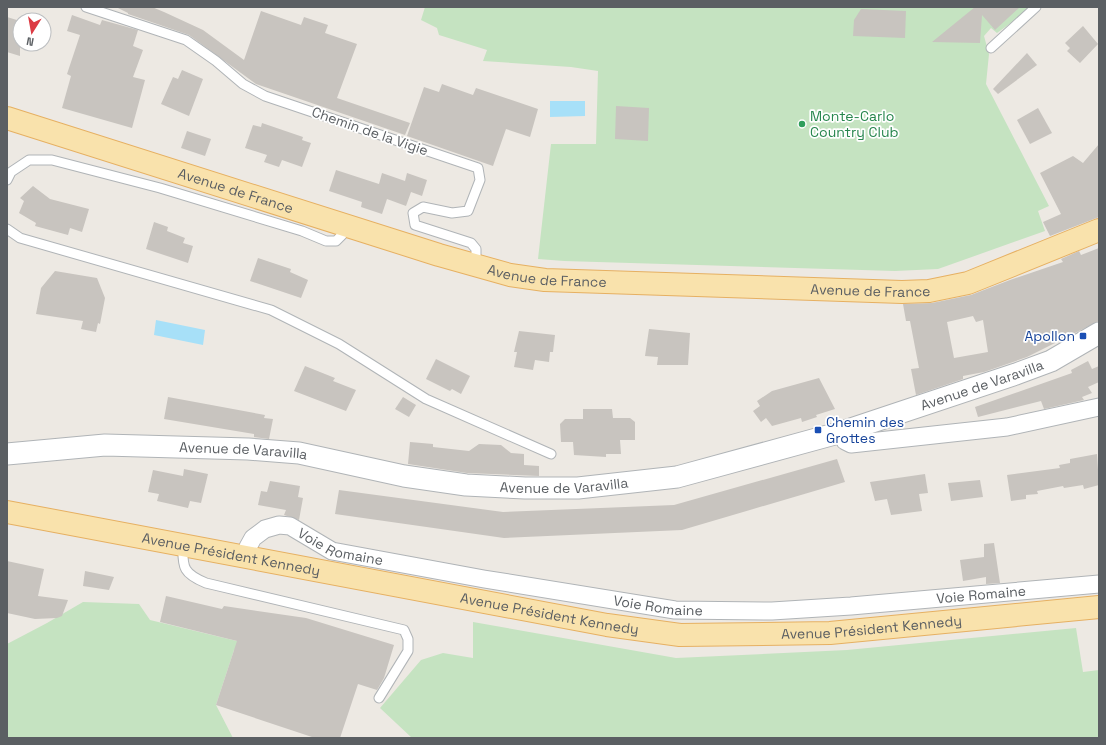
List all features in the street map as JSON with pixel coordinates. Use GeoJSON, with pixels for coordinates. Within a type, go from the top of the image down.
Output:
{"type":"FeatureCollection","features":[{"type":"Feature","properties":{"kind":"main road","name":"Avenue de France"},"geometry":{"type":"LineString","coordinates":[[7,118],[476,266],[510,275],[545,280],[894,292],[929,291],[968,283],[1099,230]]}},
{"type":"Feature","properties":{"kind":"main road","name":"Avenue Président Kennedy"},"geometry":{"type":"LineString","coordinates":[[7,512],[607,625],[680,635],[830,634],[1099,607]]}},
{"type":"Feature","properties":{"kind":"street","name":"Avenue de Varavilla"},"geometry":{"type":"LineString","coordinates":[[7,454],[105,445],[248,449],[299,453],[404,476],[466,485],[525,488],[578,488],[677,477],[842,432],[1051,361],[1099,333]]}},
{"type":"Feature","properties":{"kind":"street"},"geometry":{"type":"LineString","coordinates":[[842,432],[845,441],[851,444],[1007,427],[1099,407]]}},
{"type":"Feature","properties":{"kind":"street","name":"Voie Romaine"},"geometry":{"type":"LineString","coordinates":[[245,558],[248,546],[253,538],[265,529],[279,525],[290,526],[332,551],[484,579],[675,610],[772,611],[851,606],[1099,584]]}},
{"type":"Feature","properties":{"kind":"lane","name":"Chemin de la Vigie"},"geometry":{"type":"LineString","coordinates":[[86,7],[186,40],[216,61],[243,84],[265,96],[478,168],[480,180],[468,212],[452,213],[423,207],[413,213],[416,225],[471,243],[476,248],[476,266]]}},
{"type":"Feature","properties":{"kind":"lane"},"geometry":{"type":"LineString","coordinates":[[991,48],[1036,7]]}},
{"type":"Feature","properties":{"kind":"lane"},"geometry":{"type":"LineString","coordinates":[[7,180],[11,172],[29,160],[52,160],[160,188],[289,227],[326,241],[336,241],[342,235],[346,224]]}},
{"type":"Feature","properties":{"kind":"lane"},"geometry":{"type":"LineString","coordinates":[[7,229],[20,238],[271,310],[340,344],[426,399],[551,454]]}},
{"type":"Feature","properties":{"kind":"lane"},"geometry":{"type":"LineString","coordinates":[[183,545],[183,562],[191,577],[206,583],[404,630],[408,639],[408,651],[379,698]]}},
{"type":"Feature","properties":{"kind":"green space","name":"Monte-Carlo Country Club"},"geometry":{"type":"Polygon","coordinates":[[[425,7],[1033,7],[997,33],[991,28],[984,36],[989,54],[986,84],[1049,206],[1038,211],[1045,231],[938,269],[895,271],[538,259],[551,144],[596,144],[598,71],[571,67],[483,61],[487,50],[439,35],[437,28],[421,20],[425,7]]]}},
{"type":"Feature","properties":{"kind":"green space"},"geometry":{"type":"Polygon","coordinates":[[[83,602],[139,604],[150,620],[245,643],[234,650],[216,705],[233,738],[7,738],[7,644],[83,602]]]}},
{"type":"Feature","properties":{"kind":"green space"},"geometry":{"type":"Polygon","coordinates":[[[473,622],[676,658],[847,650],[1076,628],[1083,672],[1099,670],[1099,738],[412,738],[380,708],[421,660],[443,653],[473,658],[473,622]]]}},
{"type":"Feature","properties":{"kind":"water"},"geometry":{"type":"Polygon","coordinates":[[[550,101],[585,101],[585,116],[550,117],[550,101]]]}},
{"type":"Feature","properties":{"kind":"water"},"geometry":{"type":"Polygon","coordinates":[[[156,320],[205,330],[203,345],[154,335],[156,320]]]}},
{"type":"Feature","properties":{"kind":"building"},"geometry":{"type":"Polygon","coordinates":[[[116,7],[152,7],[203,30],[244,60],[261,11],[301,25],[304,17],[328,25],[325,33],[357,44],[337,98],[410,123],[405,135],[256,84],[189,35],[128,14],[116,7]]]}},
{"type":"Feature","properties":{"kind":"building"},"geometry":{"type":"Polygon","coordinates":[[[975,7],[1020,7],[995,30],[982,15],[980,43],[932,42],[975,7]]]}},
{"type":"Feature","properties":{"kind":"building"},"geometry":{"type":"Polygon","coordinates":[[[861,9],[906,11],[905,38],[853,36],[854,20],[861,9]]]}},
{"type":"Feature","properties":{"kind":"building"},"geometry":{"type":"Polygon","coordinates":[[[72,15],[100,25],[102,20],[138,30],[133,46],[143,50],[133,77],[145,80],[132,128],[62,108],[71,76],[67,74],[80,35],[67,31],[72,15]]]}},
{"type":"Feature","properties":{"kind":"building"},"geometry":{"type":"Polygon","coordinates":[[[7,17],[12,19],[12,52],[20,52],[20,56],[7,52],[7,17]]]}},
{"type":"Feature","properties":{"kind":"building"},"geometry":{"type":"Polygon","coordinates":[[[1083,26],[1098,44],[1080,63],[1067,51],[1070,48],[1065,43],[1083,26]]]}},
{"type":"Feature","properties":{"kind":"building"},"geometry":{"type":"Polygon","coordinates":[[[1027,53],[1037,65],[998,94],[993,89],[1027,53]]]}},
{"type":"Feature","properties":{"kind":"building"},"geometry":{"type":"Polygon","coordinates":[[[182,70],[203,79],[189,116],[161,104],[173,77],[178,79],[182,70]]]}},
{"type":"Feature","properties":{"kind":"building"},"geometry":{"type":"Polygon","coordinates":[[[442,84],[473,95],[476,88],[538,109],[530,137],[506,129],[493,166],[407,136],[424,87],[439,92],[442,84]]]}},
{"type":"Feature","properties":{"kind":"building"},"geometry":{"type":"Polygon","coordinates":[[[616,106],[649,108],[648,141],[615,139],[616,106]]]}},
{"type":"Feature","properties":{"kind":"building"},"geometry":{"type":"Polygon","coordinates":[[[1038,108],[1052,133],[1030,144],[1017,120],[1038,108]]]}},
{"type":"Feature","properties":{"kind":"building"},"geometry":{"type":"Polygon","coordinates":[[[262,123],[303,137],[302,140],[311,143],[302,167],[282,160],[279,167],[264,162],[267,155],[245,148],[253,125],[261,127],[262,123]]]}},
{"type":"Feature","properties":{"kind":"building"},"geometry":{"type":"Polygon","coordinates":[[[187,131],[211,139],[205,156],[181,148],[187,131]]]}},
{"type":"Feature","properties":{"kind":"building"},"geometry":{"type":"Polygon","coordinates":[[[1099,144],[1099,217],[1050,236],[1043,222],[1061,214],[1040,173],[1073,156],[1083,163],[1099,144]]]}},
{"type":"Feature","properties":{"kind":"building"},"geometry":{"type":"Polygon","coordinates":[[[336,170],[379,184],[382,173],[405,181],[407,173],[427,180],[422,196],[411,192],[406,206],[387,199],[382,214],[361,207],[362,202],[329,191],[336,170]]]}},
{"type":"Feature","properties":{"kind":"building"},"geometry":{"type":"Polygon","coordinates":[[[33,186],[50,199],[89,209],[82,232],[70,228],[68,235],[35,226],[36,223],[19,213],[24,201],[20,198],[33,186]]]}},
{"type":"Feature","properties":{"kind":"building"},"geometry":{"type":"Polygon","coordinates":[[[154,222],[168,227],[167,231],[185,238],[183,243],[193,246],[188,263],[146,249],[154,222]]]}},
{"type":"Feature","properties":{"kind":"building"},"geometry":{"type":"Polygon","coordinates":[[[1099,248],[1099,321],[1027,357],[984,372],[963,376],[963,379],[916,395],[911,369],[919,368],[910,321],[906,321],[903,304],[932,303],[971,295],[1063,262],[1061,259],[1079,251],[1081,255],[1099,248]],[[973,316],[947,322],[954,358],[988,352],[983,320],[976,322],[973,316]]]}},
{"type":"Feature","properties":{"kind":"building"},"geometry":{"type":"Polygon","coordinates":[[[258,258],[291,269],[290,272],[308,280],[301,298],[250,281],[258,258]]]}},
{"type":"Feature","properties":{"kind":"building"},"geometry":{"type":"Polygon","coordinates":[[[55,271],[97,278],[105,298],[100,324],[98,323],[96,332],[81,329],[83,321],[36,314],[41,288],[55,271]]]}},
{"type":"Feature","properties":{"kind":"building"},"geometry":{"type":"Polygon","coordinates":[[[649,329],[690,333],[688,365],[657,365],[658,357],[645,356],[649,329]]]}},
{"type":"Feature","properties":{"kind":"building"},"geometry":{"type":"Polygon","coordinates":[[[519,331],[555,335],[553,352],[550,352],[549,362],[535,360],[533,370],[514,367],[517,352],[514,352],[519,331]]]}},
{"type":"Feature","properties":{"kind":"building"},"geometry":{"type":"Polygon","coordinates":[[[436,359],[470,376],[461,394],[452,389],[450,391],[426,379],[436,359]]]}},
{"type":"Feature","properties":{"kind":"building"},"geometry":{"type":"Polygon","coordinates":[[[1088,361],[1092,369],[1099,366],[1099,382],[1088,387],[1092,393],[1082,397],[1084,400],[1044,409],[1041,401],[978,417],[975,407],[1072,373],[1071,370],[1088,361]]]}},
{"type":"Feature","properties":{"kind":"building"},"geometry":{"type":"Polygon","coordinates":[[[305,366],[335,378],[333,381],[356,390],[346,411],[294,391],[305,366]]]}},
{"type":"Feature","properties":{"kind":"building"},"geometry":{"type":"Polygon","coordinates":[[[819,378],[835,409],[816,415],[817,417],[802,422],[801,418],[772,426],[766,418],[761,422],[753,411],[760,406],[757,401],[772,391],[819,378]]]}},
{"type":"Feature","properties":{"kind":"building"},"geometry":{"type":"Polygon","coordinates":[[[168,397],[265,415],[264,418],[273,419],[269,439],[254,437],[254,434],[164,419],[168,397]]]}},
{"type":"Feature","properties":{"kind":"building"},"geometry":{"type":"Polygon","coordinates":[[[403,397],[416,405],[409,417],[395,409],[403,397]]]}},
{"type":"Feature","properties":{"kind":"building"},"geometry":{"type":"Polygon","coordinates":[[[583,409],[612,409],[613,418],[630,418],[635,422],[635,440],[620,440],[621,454],[606,454],[606,457],[574,455],[573,442],[561,442],[560,424],[565,419],[583,419],[583,409]]]}},
{"type":"Feature","properties":{"kind":"building"},"geometry":{"type":"Polygon","coordinates":[[[410,442],[433,444],[433,447],[469,451],[479,444],[501,445],[511,453],[524,454],[524,465],[539,466],[539,476],[467,473],[408,464],[410,442]]]}},
{"type":"Feature","properties":{"kind":"building"},"geometry":{"type":"Polygon","coordinates":[[[1097,454],[1099,485],[1084,489],[1083,485],[1064,488],[1063,486],[1037,491],[1038,494],[1026,495],[1026,499],[1011,501],[1007,475],[1060,468],[1059,465],[1070,463],[1070,459],[1097,454]]]}},
{"type":"Feature","properties":{"kind":"building"},"geometry":{"type":"Polygon","coordinates":[[[837,459],[845,482],[682,530],[504,538],[335,514],[339,490],[503,512],[674,505],[837,459]]]}},
{"type":"Feature","properties":{"kind":"building"},"geometry":{"type":"Polygon","coordinates":[[[184,469],[208,474],[201,503],[190,501],[188,508],[157,501],[159,494],[148,492],[153,470],[183,476],[184,469]]]}},
{"type":"Feature","properties":{"kind":"building"},"geometry":{"type":"Polygon","coordinates":[[[925,474],[928,493],[919,494],[922,511],[891,515],[887,499],[875,501],[870,482],[925,474]]]}},
{"type":"Feature","properties":{"kind":"building"},"geometry":{"type":"Polygon","coordinates":[[[980,480],[983,497],[951,501],[948,483],[980,480]]]}},
{"type":"Feature","properties":{"kind":"building"},"geometry":{"type":"Polygon","coordinates":[[[270,481],[300,486],[298,497],[303,498],[299,520],[284,515],[286,510],[258,505],[261,491],[267,492],[270,481]]]}},
{"type":"Feature","properties":{"kind":"building"},"geometry":{"type":"Polygon","coordinates":[[[994,543],[1000,583],[986,584],[986,577],[963,581],[960,560],[984,557],[984,544],[994,543]]]}},
{"type":"Feature","properties":{"kind":"building"},"geometry":{"type":"Polygon","coordinates":[[[7,561],[44,569],[38,596],[68,600],[62,616],[57,618],[35,619],[7,613],[7,561]]]}},
{"type":"Feature","properties":{"kind":"building"},"geometry":{"type":"Polygon","coordinates":[[[85,571],[114,577],[109,590],[83,586],[85,571]]]}},
{"type":"Feature","properties":{"kind":"building"},"geometry":{"type":"Polygon","coordinates":[[[166,596],[222,609],[224,606],[306,618],[394,645],[384,678],[377,690],[358,684],[340,738],[315,738],[216,705],[237,641],[160,622],[166,596]]]}},
{"type":"Feature","properties":{"kind":"place","name":"Monte-Carlo Country Club"},"geometry":{"type":"Point","coordinates":[802,124]}},
{"type":"Feature","properties":{"kind":"place","name":"Apollon"},"geometry":{"type":"Point","coordinates":[1083,336]}},
{"type":"Feature","properties":{"kind":"place","name":"Chemin des Grottes"},"geometry":{"type":"Point","coordinates":[818,430]}}]}
